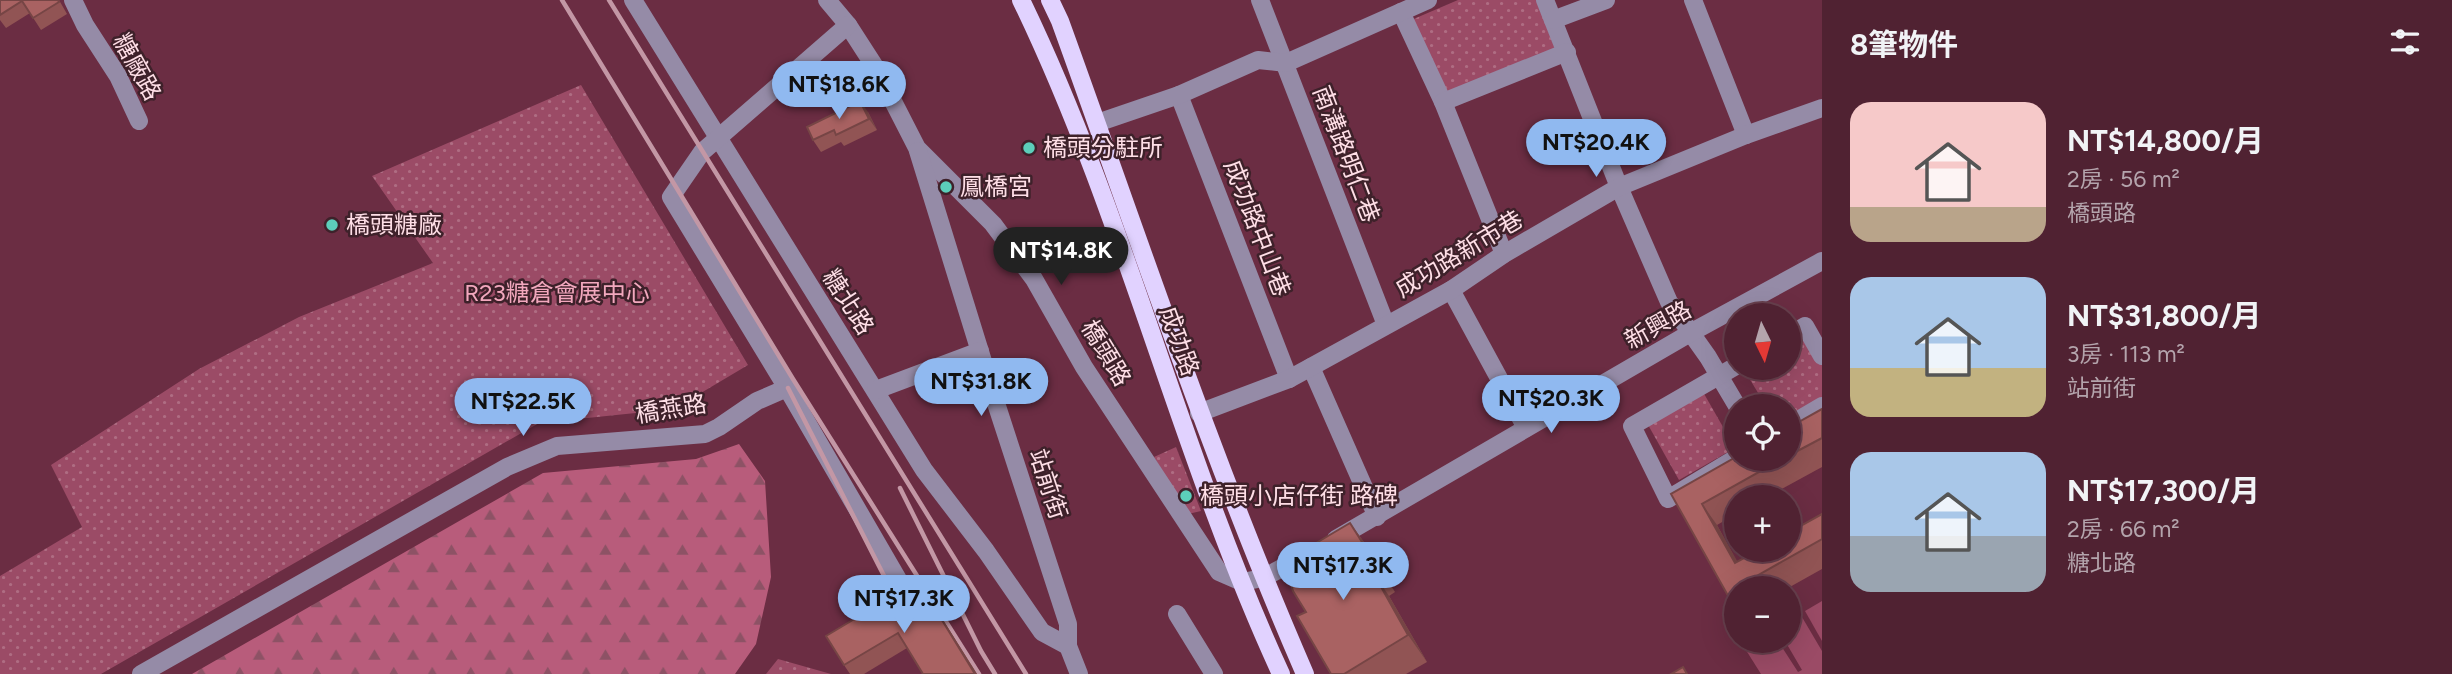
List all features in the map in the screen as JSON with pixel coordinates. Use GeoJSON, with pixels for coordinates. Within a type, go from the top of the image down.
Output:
{"type":"FeatureCollection","features":[{"type":"Feature","properties":{"kind":"main road","name":"成功路"},"geometry":{"type":"LineString","coordinates":[[1021,0],[1048,56],[1095,177],[1161,366],[1242,582],[1281,674]]}},
{"type":"Feature","properties":{"kind":"main road","name":"成功路"},"geometry":{"type":"LineString","coordinates":[[1050,0],[1060,20],[1199,412],[1263,578],[1305,674]]}},
{"type":"Feature","properties":{"kind":"street","name":"糖廠路"},"geometry":{"type":"LineString","coordinates":[[73,0],[85,25],[118,76],[139,121]]}},
{"type":"Feature","properties":{"kind":"street","name":"糖北路"},"geometry":{"type":"LineString","coordinates":[[633,0],[925,470],[1042,632],[1068,646]]}},
{"type":"Feature","properties":{"kind":"street","name":"橋頭路"},"geometry":{"type":"LineString","coordinates":[[827,0],[848,25],[877,71],[917,148],[993,224],[1024,264],[1084,367],[1219,572],[1242,582]]}},
{"type":"Feature","properties":{"kind":"street","name":"南溝路明仁巷"},"geometry":{"type":"LineString","coordinates":[[1260,0],[1386,325]]}},
{"type":"Feature","properties":{"kind":"street"},"geometry":{"type":"LineString","coordinates":[[1097,123],[1179,95],[1258,60],[1286,63],[1429,0]]}},
{"type":"Feature","properties":{"kind":"street"},"geometry":{"type":"LineString","coordinates":[[1545,0],[1619,187],[1670,302],[1730,394]]}},
{"type":"Feature","properties":{"kind":"street"},"geometry":{"type":"LineString","coordinates":[[1553,20],[1606,0]]}},
{"type":"Feature","properties":{"kind":"street"},"geometry":{"type":"LineString","coordinates":[[1693,0],[1746,135]]}},
{"type":"Feature","properties":{"kind":"street"},"geometry":{"type":"LineString","coordinates":[[1401,12],[1443,102],[1504,254]]}},
{"type":"Feature","properties":{"kind":"street"},"geometry":{"type":"LineString","coordinates":[[848,25],[702,152],[671,197],[787,387],[914,607]]}},
{"type":"Feature","properties":{"kind":"street"},"geometry":{"type":"LineString","coordinates":[[1443,102],[1567,52]]}},
{"type":"Feature","properties":{"kind":"street","name":"成功路中山巷"},"geometry":{"type":"LineString","coordinates":[[1179,95],[1289,379]]}},
{"type":"Feature","properties":{"kind":"street","name":"成功路新市巷"},"geometry":{"type":"LineString","coordinates":[[1199,412],[1289,379],[1311,368],[1451,290],[1504,254],[1619,187],[1746,135],[1822,108]]}},
{"type":"Feature","properties":{"kind":"street","name":"站前街"},"geometry":{"type":"LineString","coordinates":[[917,148],[979,351],[1068,624],[1068,646],[1079,674]]}},
{"type":"Feature","properties":{"kind":"street","name":"新興路"},"geometry":{"type":"LineString","coordinates":[[1263,578],[1377,517],[1692,332],[1822,261]]}},
{"type":"Feature","properties":{"kind":"street"},"geometry":{"type":"LineString","coordinates":[[1451,290],[1526,428]]}},
{"type":"Feature","properties":{"kind":"street"},"geometry":{"type":"LineString","coordinates":[[1801,328],[1805,326],[1822,356]]}},
{"type":"Feature","properties":{"kind":"street"},"geometry":{"type":"LineString","coordinates":[[876,390],[979,351]]}},
{"type":"Feature","properties":{"kind":"street"},"geometry":{"type":"LineString","coordinates":[[1311,368],[1377,517]]}},
{"type":"Feature","properties":{"kind":"street"},"geometry":{"type":"LineString","coordinates":[[1724,373],[1632,426],[1668,499],[1724,465]]}},
{"type":"Feature","properties":{"kind":"street","name":"橋燕路"},"geometry":{"type":"LineString","coordinates":[[141,674],[495,473],[535,453],[556,446],[705,433],[719,427],[757,401],[787,387]]}},
{"type":"Feature","properties":{"kind":"street"},"geometry":{"type":"LineString","coordinates":[[1801,418],[1822,406]]}},
{"type":"Feature","properties":{"kind":"street"},"geometry":{"type":"LineString","coordinates":[[1242,582],[1263,578]]}},
{"type":"Feature","properties":{"kind":"street"},"geometry":{"type":"LineString","coordinates":[[1177,614],[1214,674]]}},
{"type":"Feature","properties":{"kind":"green space"},"geometry":{"type":"Polygon","coordinates":[[[1458,0],[1536,0],[1558,56],[1449,104],[1409,21],[1458,0]]]}},
{"type":"Feature","properties":{"kind":"green space","name":"R23糖倉會展中心"},"geometry":{"type":"Polygon","coordinates":[[[581,85],[748,365],[674,409],[539,423],[101,674],[0,674],[0,576],[82,527],[51,465],[199,369],[299,317],[433,263],[372,176],[581,85]]]}},
{"type":"Feature","properties":{"kind":"green space"},"geometry":{"type":"Polygon","coordinates":[[[1801,334],[1822,365],[1822,397],[1801,410],[1801,394],[1759,394],[1750,380],[1801,380],[1801,334]]]}},
{"type":"Feature","properties":{"kind":"green space"},"geometry":{"type":"Polygon","coordinates":[[[1703,392],[1724,429],[1724,454],[1679,480],[1647,423],[1703,392]]]}},
{"type":"Feature","properties":{"kind":"green space"},"geometry":{"type":"Polygon","coordinates":[[[739,444],[765,481],[771,577],[756,644],[735,674],[192,674],[543,473],[696,459],[739,444]]]}},
{"type":"Feature","properties":{"kind":"green space"},"geometry":{"type":"Polygon","coordinates":[[[1176,447],[1201,511],[1188,514],[1154,457],[1176,447]]]}},
{"type":"Feature","properties":{"kind":"green space"},"geometry":{"type":"Polygon","coordinates":[[[1822,601],[1822,641],[1805,611],[1822,601]]]}},
{"type":"Feature","properties":{"kind":"green space"},"geometry":{"type":"Polygon","coordinates":[[[1801,615],[1822,651],[1822,674],[1761,674],[1748,653],[1786,653],[1798,672],[1802,670],[1792,653],[1801,653],[1801,615]]]}},
{"type":"Feature","properties":{"kind":"green space"},"geometry":{"type":"Polygon","coordinates":[[[778,659],[831,674],[766,674],[778,659]]]}},
{"type":"Feature","properties":{"kind":"building"},"geometry":{"type":"Polygon","coordinates":[[[0,0],[59,2],[33,18],[22,1],[0,15],[0,0]]]}},
{"type":"Feature","properties":{"kind":"building"},"geometry":{"type":"Polygon","coordinates":[[[860,101],[869,119],[836,135],[834,130],[813,140],[807,127],[860,101]]]}},
{"type":"Feature","properties":{"kind":"building"},"geometry":{"type":"Polygon","coordinates":[[[1822,409],[1822,438],[1801,449],[1801,421],[1822,409]]]}},
{"type":"Feature","properties":{"kind":"building"},"geometry":{"type":"Polygon","coordinates":[[[1724,464],[1724,471],[1761,471],[1736,485],[1724,485],[1724,492],[1702,504],[1724,543],[1724,562],[1781,562],[1757,576],[1724,576],[1724,589],[1671,494],[1724,464]]]}},
{"type":"Feature","properties":{"kind":"building"},"geometry":{"type":"Polygon","coordinates":[[[1822,514],[1822,539],[1801,551],[1801,526],[1822,514]]]}},
{"type":"Feature","properties":{"kind":"building"},"geometry":{"type":"Polygon","coordinates":[[[1350,523],[1377,566],[1371,569],[1408,635],[1344,674],[1331,674],[1297,616],[1306,612],[1293,591],[1288,574],[1289,559],[1350,523]]]}},
{"type":"Feature","properties":{"kind":"building"},"geometry":{"type":"Polygon","coordinates":[[[918,581],[975,674],[923,674],[898,633],[844,665],[826,636],[893,596],[899,602],[910,601],[915,593],[912,584],[918,581]]]}},
{"type":"Feature","properties":{"kind":"building"},"geometry":{"type":"Polygon","coordinates":[[[1683,667],[1687,674],[1671,674],[1683,667]]]}},
{"type":"Feature","properties":{"kind":"railway"},"geometry":{"type":"LineString","coordinates":[[562,0],[793,379],[979,674]]}},
{"type":"Feature","properties":{"kind":"railway"},"geometry":{"type":"LineString","coordinates":[[609,0],[1026,674]]}},
{"type":"Feature","properties":{"kind":"railway"},"geometry":{"type":"LineString","coordinates":[[788,388],[903,613]]}},
{"type":"Feature","properties":{"kind":"railway"},"geometry":{"type":"LineString","coordinates":[[900,488],[995,674]]}},
{"type":"Feature","properties":{"kind":"place","name":"橋頭分駐所"},"geometry":{"type":"Point","coordinates":[1029,148]}},
{"type":"Feature","properties":{"kind":"place","name":"鳳橋宮"},"geometry":{"type":"Point","coordinates":[946,187]}},
{"type":"Feature","properties":{"kind":"place","name":"橋頭糖廠"},"geometry":{"type":"Point","coordinates":[332,225]}},
{"type":"Feature","properties":{"kind":"place","name":"橋頭小店仔街 路碑"},"geometry":{"type":"Point","coordinates":[1186,496]}}]}
